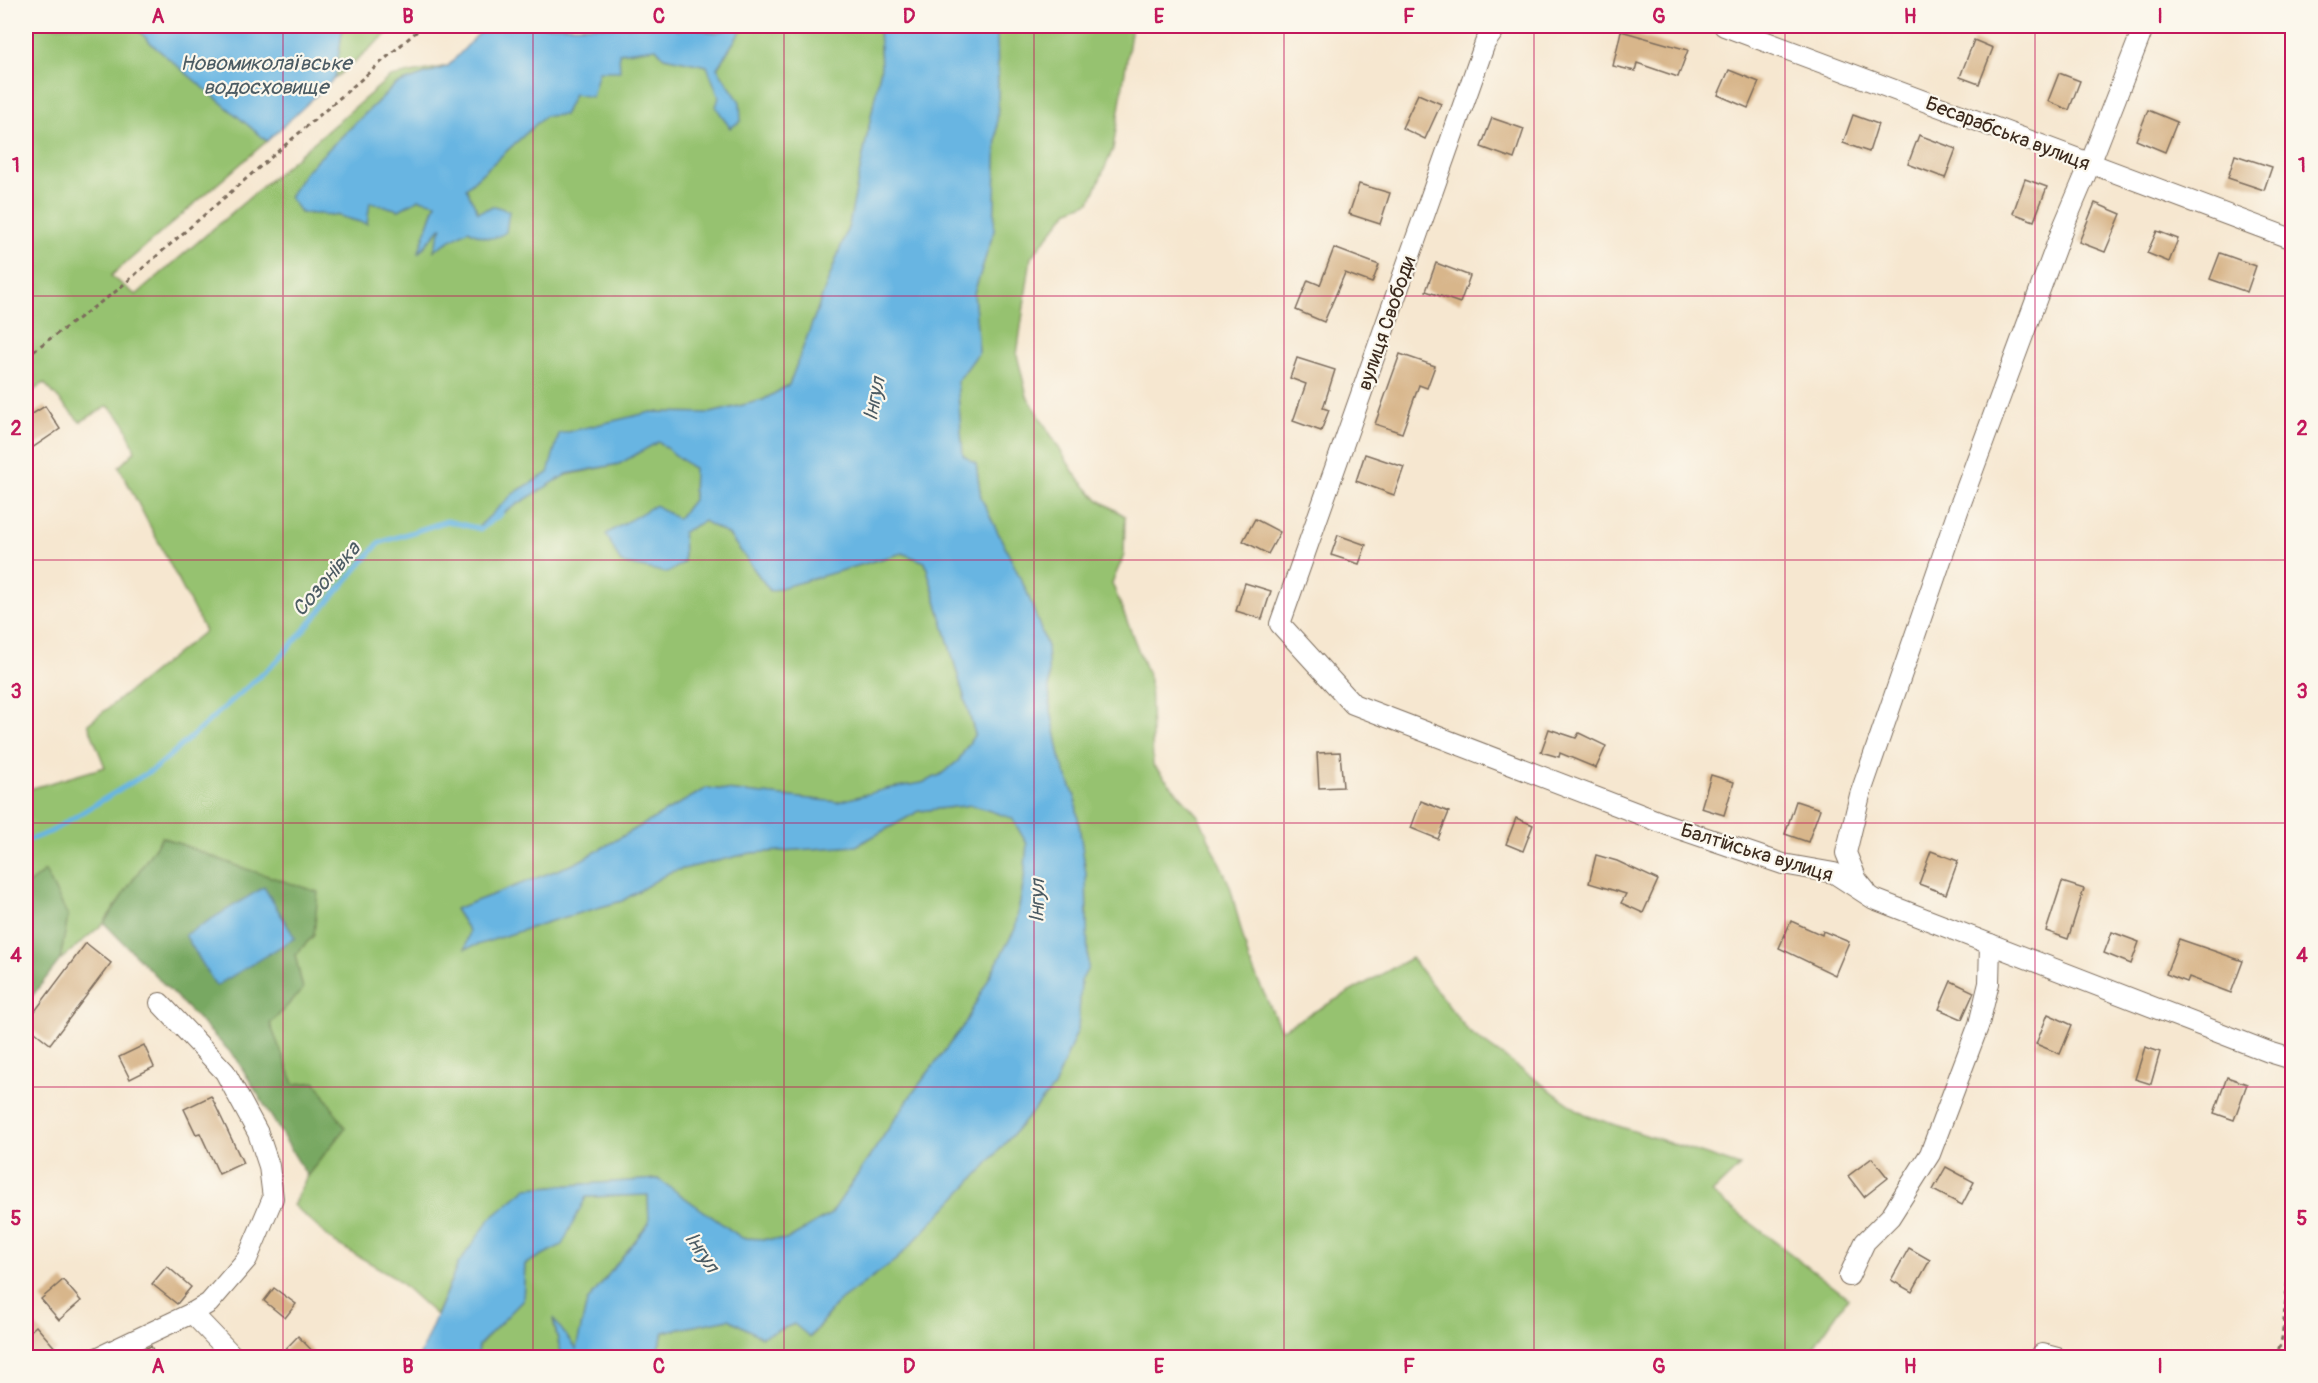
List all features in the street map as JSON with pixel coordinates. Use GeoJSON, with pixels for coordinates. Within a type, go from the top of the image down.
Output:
{"type":"FeatureCollection","features":[{"type":"Feature","properties":{"kind":"street","name":"вулиця Свободи"},"geometry":{"type":"LineString","coordinates":[[1280,624],[1485,43],[1497,26]]}},
{"type":"Feature","properties":{"kind":"street","name":"Бесарабська вулиця"},"geometry":{"type":"LineString","coordinates":[[1724,26],[2292,239]]}},
{"type":"Feature","properties":{"kind":"street"},"geometry":{"type":"LineString","coordinates":[[1874,899],[1857,880],[1845,853],[1860,795],[1963,497],[2062,230],[2144,26]]}},
{"type":"Feature","properties":{"kind":"street","name":"Балтійська вулиця"},"geometry":{"type":"LineString","coordinates":[[1280,624],[1353,704],[1668,825],[1783,864],[1834,873],[1874,899],[2292,1059]]}},
{"type":"Feature","properties":{"kind":"street"},"geometry":{"type":"LineString","coordinates":[[1849,1276],[1865,1242],[1890,1217],[1930,1154],[1979,1024],[1989,983],[1990,944]]}},
{"type":"Feature","properties":{"kind":"street"},"geometry":{"type":"LineString","coordinates":[[97,1358],[209,1303],[247,1259],[273,1198],[269,1166],[258,1132],[225,1072],[160,1003]]}},
{"type":"Feature","properties":{"kind":"street"},"geometry":{"type":"LineString","coordinates":[[192,1313],[235,1358]]}},
{"type":"Feature","properties":{"kind":"path"},"geometry":{"type":"LineString","coordinates":[[26,356],[115,292],[423,26]]}},
{"type":"Feature","properties":{"kind":"path"},"geometry":{"type":"LineString","coordinates":[[2276,1358],[2282,1338],[2292,1255]]}},
{"type":"Feature","properties":{"kind":"green space"},"geometry":{"type":"Polygon","coordinates":[[[26,26],[134,26],[155,47],[267,141],[111,276],[136,295],[390,77],[448,66],[395,85],[306,171],[290,197],[301,213],[336,215],[367,224],[369,202],[399,210],[419,199],[436,202],[419,252],[444,224],[434,250],[495,206],[478,212],[466,188],[545,116],[564,115],[574,94],[618,53],[656,48],[664,57],[708,66],[719,97],[740,103],[717,68],[744,26],[879,26],[881,67],[849,225],[789,385],[763,400],[711,413],[651,412],[514,493],[478,528],[562,476],[619,464],[657,441],[694,469],[693,500],[678,519],[684,562],[683,532],[704,521],[729,535],[770,591],[902,553],[925,562],[975,734],[958,761],[940,775],[922,783],[886,789],[838,802],[707,788],[576,863],[455,909],[469,931],[465,949],[622,901],[669,872],[751,853],[856,846],[919,811],[972,805],[1012,818],[1027,844],[1024,880],[1015,929],[964,1025],[912,1094],[831,1214],[786,1240],[742,1238],[658,1179],[527,1188],[458,1264],[436,1315],[393,1276],[335,1243],[293,1205],[307,1176],[345,1128],[294,1085],[270,1024],[303,989],[295,955],[314,935],[237,866],[162,837],[104,923],[60,960],[68,916],[45,871],[26,886],[26,790],[105,767],[88,724],[205,631],[119,467],[135,451],[124,422],[108,406],[80,422],[44,383],[26,396],[26,26]]]}},
{"type":"Feature","properties":{"kind":"green space"},"geometry":{"type":"Polygon","coordinates":[[[343,26],[396,26],[335,78],[343,26]]]}},
{"type":"Feature","properties":{"kind":"green space"},"geometry":{"type":"Polygon","coordinates":[[[997,26],[1132,26],[1113,149],[1090,202],[1069,210],[1031,257],[1017,355],[1027,396],[1076,476],[1097,499],[1125,516],[1124,555],[1112,583],[1150,680],[1153,765],[1199,817],[1230,886],[1249,961],[1281,1030],[1411,958],[1469,1032],[1585,1115],[1740,1166],[1712,1193],[1848,1298],[1808,1357],[616,1358],[657,1350],[664,1332],[729,1319],[761,1337],[795,1324],[811,1337],[837,1303],[897,1259],[980,1172],[1054,1087],[1078,1029],[1081,980],[1088,968],[1086,874],[1075,797],[1061,762],[1050,705],[1047,647],[1027,592],[981,498],[976,464],[963,456],[957,382],[979,352],[974,293],[994,231],[998,94],[997,26]]]}},
{"type":"Feature","properties":{"kind":"green space"},"geometry":{"type":"Polygon","coordinates":[[[162,837],[237,866],[318,892],[314,935],[295,955],[303,989],[270,1024],[294,1084],[316,1082],[345,1128],[307,1176],[236,1058],[104,923],[162,837]]]}},
{"type":"Feature","properties":{"kind":"green space"},"geometry":{"type":"Polygon","coordinates":[[[45,871],[68,916],[60,960],[26,1004],[26,886],[45,871]]]}},
{"type":"Feature","properties":{"kind":"green space"},"geometry":{"type":"Polygon","coordinates":[[[648,1195],[649,1223],[587,1302],[576,1350],[553,1320],[562,1357],[477,1358],[479,1345],[523,1300],[525,1264],[561,1245],[586,1197],[648,1195]]]}},
{"type":"Feature","properties":{"kind":"water","name":"Новомиколаївське водосховище"},"geometry":{"type":"Polygon","coordinates":[[[134,26],[343,26],[335,78],[267,141],[155,47],[134,26]]]}},
{"type":"Feature","properties":{"kind":"water"},"geometry":{"type":"Polygon","coordinates":[[[486,26],[675,26],[677,30],[694,27],[715,32],[744,26],[717,68],[740,102],[741,121],[730,128],[716,107],[719,97],[707,66],[664,57],[656,48],[619,53],[620,71],[599,71],[592,97],[574,94],[564,115],[545,116],[466,188],[478,212],[495,206],[509,211],[506,232],[501,235],[487,238],[468,230],[434,250],[442,226],[418,254],[436,203],[419,199],[399,210],[370,202],[367,224],[336,215],[301,213],[289,197],[306,171],[395,85],[448,66],[486,26]]]}},
{"type":"Feature","properties":{"kind":"water","name":"Інгул"},"geometry":{"type":"Polygon","coordinates":[[[879,26],[997,26],[998,94],[994,231],[974,293],[979,352],[957,382],[963,455],[976,464],[981,498],[1027,592],[1047,647],[1050,705],[1061,762],[1075,797],[1086,874],[1088,968],[1081,981],[1078,1029],[1054,1087],[980,1172],[897,1259],[837,1303],[810,1337],[794,1324],[761,1337],[729,1319],[664,1332],[657,1350],[616,1357],[562,1357],[553,1318],[576,1349],[587,1302],[649,1223],[648,1195],[586,1197],[562,1245],[525,1264],[523,1300],[479,1345],[477,1357],[419,1357],[458,1264],[490,1219],[527,1188],[658,1179],[742,1238],[786,1240],[831,1214],[912,1094],[964,1025],[1015,929],[1024,880],[1027,844],[1012,818],[972,805],[919,811],[856,846],[751,853],[670,872],[622,901],[465,949],[469,931],[455,909],[576,863],[707,788],[838,802],[886,789],[922,783],[940,775],[958,761],[975,734],[925,562],[902,553],[770,591],[729,535],[704,521],[683,532],[684,562],[668,573],[621,563],[606,534],[655,505],[678,519],[693,500],[694,469],[658,442],[619,464],[567,474],[475,530],[514,493],[548,473],[559,434],[651,412],[711,413],[763,400],[789,385],[849,225],[881,67],[879,26]]]}},
{"type":"Feature","properties":{"kind":"water"},"geometry":{"type":"Polygon","coordinates":[[[264,887],[295,938],[216,986],[185,935],[264,887]]]}},
{"type":"Feature","properties":{"kind":"building"},"geometry":{"type":"Polygon","coordinates":[[[1621,31],[1688,50],[1678,77],[1637,63],[1635,71],[1613,66],[1621,31]]]}},
{"type":"Feature","properties":{"kind":"building"},"geometry":{"type":"Polygon","coordinates":[[[1974,40],[1993,48],[1979,84],[1960,77],[1974,40]]]}},
{"type":"Feature","properties":{"kind":"building"},"geometry":{"type":"Polygon","coordinates":[[[1729,70],[1759,82],[1748,108],[1718,95],[1729,70]]]}},
{"type":"Feature","properties":{"kind":"building"},"geometry":{"type":"Polygon","coordinates":[[[2059,73],[2080,81],[2069,110],[2048,101],[2059,73]]]}},
{"type":"Feature","properties":{"kind":"building"},"geometry":{"type":"Polygon","coordinates":[[[1418,94],[1441,104],[1425,139],[1402,128],[1418,94]]]}},
{"type":"Feature","properties":{"kind":"building"},"geometry":{"type":"Polygon","coordinates":[[[2148,110],[2177,122],[2165,152],[2136,140],[2148,110]]]}},
{"type":"Feature","properties":{"kind":"building"},"geometry":{"type":"Polygon","coordinates":[[[1853,115],[1878,124],[1869,152],[1843,143],[1853,115]]]}},
{"type":"Feature","properties":{"kind":"building"},"geometry":{"type":"Polygon","coordinates":[[[1492,118],[1524,129],[1514,159],[1481,147],[1492,118]]]}},
{"type":"Feature","properties":{"kind":"building"},"geometry":{"type":"Polygon","coordinates":[[[1919,135],[1956,149],[1945,178],[1908,164],[1919,135]]]}},
{"type":"Feature","properties":{"kind":"building"},"geometry":{"type":"Polygon","coordinates":[[[2235,155],[2272,167],[2264,190],[2228,178],[2235,155]]]}},
{"type":"Feature","properties":{"kind":"building"},"geometry":{"type":"Polygon","coordinates":[[[2025,179],[2047,187],[2034,221],[2013,213],[2025,179]]]}},
{"type":"Feature","properties":{"kind":"building"},"geometry":{"type":"Polygon","coordinates":[[[1359,184],[1390,193],[1380,224],[1349,214],[1359,184]]]}},
{"type":"Feature","properties":{"kind":"building"},"geometry":{"type":"Polygon","coordinates":[[[2095,203],[2121,214],[2105,252],[2079,242],[2095,203]]]}},
{"type":"Feature","properties":{"kind":"building"},"geometry":{"type":"Polygon","coordinates":[[[2157,231],[2178,239],[2169,262],[2147,253],[2157,231]]]}},
{"type":"Feature","properties":{"kind":"building"},"geometry":{"type":"Polygon","coordinates":[[[1334,248],[1379,265],[1372,283],[1345,273],[1324,322],[1296,310],[1308,280],[1320,285],[1334,248]]]}},
{"type":"Feature","properties":{"kind":"building"},"geometry":{"type":"Polygon","coordinates":[[[2220,253],[2256,266],[2247,292],[2210,279],[2220,253]]]}},
{"type":"Feature","properties":{"kind":"building"},"geometry":{"type":"Polygon","coordinates":[[[1436,263],[1470,276],[1460,303],[1426,291],[1436,263]]]}},
{"type":"Feature","properties":{"kind":"building"},"geometry":{"type":"Polygon","coordinates":[[[1400,354],[1435,366],[1427,388],[1419,385],[1402,433],[1375,424],[1400,354]]]}},
{"type":"Feature","properties":{"kind":"building"},"geometry":{"type":"Polygon","coordinates":[[[1297,358],[1335,370],[1323,408],[1329,410],[1321,431],[1293,421],[1306,384],[1290,378],[1297,358]]]}},
{"type":"Feature","properties":{"kind":"building"},"geometry":{"type":"Polygon","coordinates":[[[45,406],[60,429],[26,452],[26,418],[45,406]]]}},
{"type":"Feature","properties":{"kind":"building"},"geometry":{"type":"Polygon","coordinates":[[[1365,454],[1404,467],[1394,495],[1356,481],[1365,454]]]}},
{"type":"Feature","properties":{"kind":"building"},"geometry":{"type":"Polygon","coordinates":[[[1255,519],[1280,532],[1268,554],[1243,541],[1255,519]]]}},
{"type":"Feature","properties":{"kind":"building"},"geometry":{"type":"Polygon","coordinates":[[[1338,535],[1366,545],[1359,564],[1331,555],[1338,535]]]}},
{"type":"Feature","properties":{"kind":"building"},"geometry":{"type":"Polygon","coordinates":[[[1245,583],[1271,591],[1262,619],[1236,611],[1245,583]]]}},
{"type":"Feature","properties":{"kind":"building"},"geometry":{"type":"Polygon","coordinates":[[[1549,729],[1576,738],[1579,733],[1606,746],[1596,768],[1560,753],[1559,757],[1541,752],[1549,729]]]}},
{"type":"Feature","properties":{"kind":"building"},"geometry":{"type":"Polygon","coordinates":[[[1340,752],[1343,787],[1319,788],[1317,753],[1340,752]]]}},
{"type":"Feature","properties":{"kind":"building"},"geometry":{"type":"Polygon","coordinates":[[[1711,775],[1734,782],[1724,815],[1701,808],[1711,775]]]}},
{"type":"Feature","properties":{"kind":"building"},"geometry":{"type":"Polygon","coordinates":[[[1421,801],[1449,812],[1438,839],[1411,828],[1421,801]]]}},
{"type":"Feature","properties":{"kind":"building"},"geometry":{"type":"Polygon","coordinates":[[[1796,801],[1820,809],[1808,842],[1785,834],[1796,801]]]}},
{"type":"Feature","properties":{"kind":"building"},"geometry":{"type":"Polygon","coordinates":[[[1516,818],[1533,825],[1523,851],[1506,844],[1516,818]]]}},
{"type":"Feature","properties":{"kind":"building"},"geometry":{"type":"Polygon","coordinates":[[[1931,851],[1958,861],[1946,894],[1919,884],[1931,851]]]}},
{"type":"Feature","properties":{"kind":"building"},"geometry":{"type":"Polygon","coordinates":[[[1596,855],[1617,861],[1658,880],[1643,913],[1621,903],[1626,894],[1589,883],[1596,855]]]}},
{"type":"Feature","properties":{"kind":"building"},"geometry":{"type":"Polygon","coordinates":[[[2062,882],[2084,889],[2068,939],[2046,931],[2062,882]]]}},
{"type":"Feature","properties":{"kind":"building"},"geometry":{"type":"Polygon","coordinates":[[[1791,921],[1822,935],[1823,931],[1849,942],[1835,975],[1779,948],[1791,921]]]}},
{"type":"Feature","properties":{"kind":"building"},"geometry":{"type":"Polygon","coordinates":[[[2112,932],[2139,942],[2131,964],[2104,953],[2112,932]]]}},
{"type":"Feature","properties":{"kind":"building"},"geometry":{"type":"Polygon","coordinates":[[[2179,939],[2243,961],[2231,993],[2189,977],[2187,982],[2166,974],[2179,939]]]}},
{"type":"Feature","properties":{"kind":"building"},"geometry":{"type":"Polygon","coordinates":[[[86,943],[111,963],[50,1044],[26,1023],[86,943]]]}},
{"type":"Feature","properties":{"kind":"building"},"geometry":{"type":"Polygon","coordinates":[[[1951,981],[1974,992],[1962,1019],[1939,1009],[1951,981]]]}},
{"type":"Feature","properties":{"kind":"building"},"geometry":{"type":"Polygon","coordinates":[[[2048,1014],[2072,1025],[2060,1054],[2036,1044],[2048,1014]]]}},
{"type":"Feature","properties":{"kind":"building"},"geometry":{"type":"Polygon","coordinates":[[[144,1045],[154,1067],[130,1079],[119,1057],[144,1045]]]}},
{"type":"Feature","properties":{"kind":"building"},"geometry":{"type":"Polygon","coordinates":[[[2145,1047],[2160,1052],[2151,1084],[2135,1079],[2145,1047]]]}},
{"type":"Feature","properties":{"kind":"building"},"geometry":{"type":"Polygon","coordinates":[[[2227,1077],[2247,1084],[2234,1120],[2214,1113],[2227,1077]]]}},
{"type":"Feature","properties":{"kind":"building"},"geometry":{"type":"Polygon","coordinates":[[[211,1096],[243,1163],[219,1174],[200,1133],[196,1134],[184,1109],[211,1096]]]}},
{"type":"Feature","properties":{"kind":"building"},"geometry":{"type":"Polygon","coordinates":[[[1872,1158],[1888,1178],[1864,1197],[1848,1176],[1872,1158]]]}},
{"type":"Feature","properties":{"kind":"building"},"geometry":{"type":"Polygon","coordinates":[[[1946,1167],[1974,1182],[1962,1205],[1933,1190],[1946,1167]]]}},
{"type":"Feature","properties":{"kind":"building"},"geometry":{"type":"Polygon","coordinates":[[[1909,1248],[1930,1260],[1912,1292],[1891,1280],[1909,1248]]]}},
{"type":"Feature","properties":{"kind":"building"},"geometry":{"type":"Polygon","coordinates":[[[167,1266],[191,1287],[177,1304],[152,1284],[167,1266]]]}},
{"type":"Feature","properties":{"kind":"building"},"geometry":{"type":"Polygon","coordinates":[[[63,1280],[81,1301],[59,1320],[41,1299],[63,1280]]]}},
{"type":"Feature","properties":{"kind":"building"},"geometry":{"type":"Polygon","coordinates":[[[274,1288],[296,1304],[285,1318],[264,1301],[274,1288]]]}},
{"type":"Feature","properties":{"kind":"building"},"geometry":{"type":"Polygon","coordinates":[[[36,1326],[57,1350],[48,1358],[26,1358],[26,1335],[36,1326]]]}},
{"type":"Feature","properties":{"kind":"building"},"geometry":{"type":"Polygon","coordinates":[[[298,1336],[319,1358],[277,1358],[298,1336]]]}},
{"type":"Feature","properties":{"kind":"building"},"geometry":{"type":"Polygon","coordinates":[[[151,1346],[157,1358],[126,1358],[151,1346]]]}},
{"type":"Feature","properties":{"kind":"waterway","name":"Созонівка"},"geometry":{"type":"LineString","coordinates":[[26,841],[50,832],[157,767],[278,660],[379,543],[447,521],[481,529],[501,514]]}}]}
